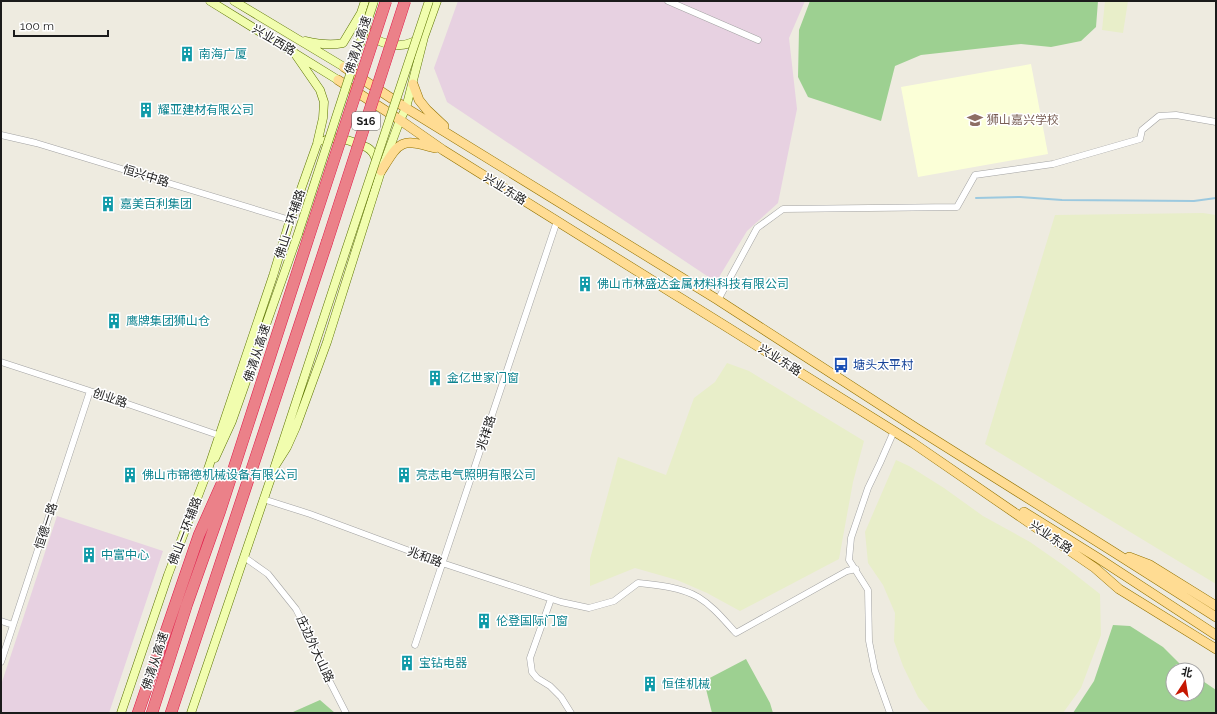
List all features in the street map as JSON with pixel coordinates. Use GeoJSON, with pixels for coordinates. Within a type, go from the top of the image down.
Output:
{"type":"FeatureCollection","features":[{"type":"Feature","properties":{"kind":"highway","name":"佛清从高速"},"geometry":{"type":"LineString","coordinates":[[152,713],[245,434],[386,1]]}},
{"type":"Feature","properties":{"kind":"highway","name":"S16"},"geometry":{"type":"LineString","coordinates":[[171,713],[405,1]]}},
{"type":"Feature","properties":{"kind":"highway"},"geometry":{"type":"LineString","coordinates":[[138,713],[199,535],[245,434]]}},
{"type":"Feature","properties":{"kind":"main road","name":"兴业西路"},"geometry":{"type":"LineString","coordinates":[[210,1],[338,80]]}},
{"type":"Feature","properties":{"kind":"main road","name":"兴业西路"},"geometry":{"type":"LineString","coordinates":[[234,1],[344,67]]}},
{"type":"Feature","properties":{"kind":"main road"},"geometry":{"type":"LineString","coordinates":[[296,39],[321,45],[343,43],[361,13],[365,1]]}},
{"type":"Feature","properties":{"kind":"main road"},"geometry":{"type":"LineString","coordinates":[[206,475],[218,453],[232,421],[298,234],[374,1]]}},
{"type":"Feature","properties":{"kind":"main road"},"geometry":{"type":"LineString","coordinates":[[191,713],[275,466],[429,1]]}},
{"type":"Feature","properties":{"kind":"main road"},"geometry":{"type":"LineString","coordinates":[[275,466],[296,427],[327,342],[381,171],[406,108],[424,37],[437,1]]}},
{"type":"Feature","properties":{"kind":"main road"},"geometry":{"type":"LineString","coordinates":[[361,13],[367,31],[379,41],[401,46],[424,37]]}},
{"type":"Feature","properties":{"kind":"main road","name":"佛山一环辅路"},"geometry":{"type":"LineString","coordinates":[[121,713],[168,575],[206,475],[218,435],[273,276],[290,220],[317,144],[323,118],[324,102],[320,90],[293,51]]}},
{"type":"Feature","properties":{"kind":"main road","name":"兴业东路"},"geometry":{"type":"LineString","coordinates":[[344,67],[406,108],[718,300],[891,412],[1216,617]]}},
{"type":"Feature","properties":{"kind":"main road","name":"兴业东路"},"geometry":{"type":"LineString","coordinates":[[338,80],[443,150],[913,443],[1095,568],[1119,589],[1216,650]]}},
{"type":"Feature","properties":{"kind":"main road"},"geometry":{"type":"LineString","coordinates":[[413,84],[419,100],[427,110],[459,140]]}},
{"type":"Feature","properties":{"kind":"main road"},"geometry":{"type":"LineString","coordinates":[[317,144],[329,138],[333,138],[345,140],[366,147],[373,152],[381,171]]}},
{"type":"Feature","properties":{"kind":"main road"},"geometry":{"type":"LineString","coordinates":[[381,171],[394,150],[402,143],[419,143],[443,150]]}},
{"type":"Feature","properties":{"kind":"main road"},"geometry":{"type":"LineString","coordinates":[[913,443],[1098,558],[1216,635]]}},
{"type":"Feature","properties":{"kind":"main road"},"geometry":{"type":"LineString","coordinates":[[1112,550],[1150,565],[1216,606]]}},
{"type":"Feature","properties":{"kind":"street"},"geometry":{"type":"LineString","coordinates":[[668,1],[758,40]]}},
{"type":"Feature","properties":{"kind":"street"},"geometry":{"type":"LineString","coordinates":[[718,300],[757,228],[783,209],[956,206],[975,175],[1053,164],[1140,139],[1142,130],[1159,116],[1176,115],[1216,122]]}},
{"type":"Feature","properties":{"kind":"street","name":"恒兴中路"},"geometry":{"type":"LineString","coordinates":[[1,136],[36,143],[290,220]]}},
{"type":"Feature","properties":{"kind":"street","name":"兆祥路"},"geometry":{"type":"LineString","coordinates":[[415,645],[557,221]]}},
{"type":"Feature","properties":{"kind":"street","name":"创业路"},"geometry":{"type":"LineString","coordinates":[[1,362],[218,435]]}},
{"type":"Feature","properties":{"kind":"street","name":"恒德一路"},"geometry":{"type":"LineString","coordinates":[[1,662],[90,391]]}},
{"type":"Feature","properties":{"kind":"street"},"geometry":{"type":"LineString","coordinates":[[890,713],[875,671],[869,641],[868,590],[849,560],[851,538],[868,488],[894,431]]}},
{"type":"Feature","properties":{"kind":"street","name":"兆和路"},"geometry":{"type":"LineString","coordinates":[[263,500],[310,514],[442,563],[551,599],[589,608],[614,601],[638,582],[666,586],[697,597],[716,611],[736,633],[846,571],[856,569]]}},
{"type":"Feature","properties":{"kind":"street","name":"庄边外大山路"},"geometry":{"type":"LineString","coordinates":[[244,557],[268,574],[296,609],[346,713]]}},
{"type":"Feature","properties":{"kind":"street"},"geometry":{"type":"LineString","coordinates":[[551,599],[530,658],[532,672],[537,678],[550,686],[561,697],[571,713]]}},
{"type":"Feature","properties":{"kind":"street"},"geometry":{"type":"LineString","coordinates":[[1,621],[13,625]]}},
{"type":"Feature","properties":{"kind":"shaded area"},"geometry":{"type":"Polygon","coordinates":[[[458,1],[805,1],[789,38],[797,109],[778,203],[747,231],[716,282],[447,102],[434,68],[458,1]]]}},
{"type":"Feature","properties":{"kind":"shaded area"},"geometry":{"type":"Polygon","coordinates":[[[1105,1],[1128,1],[1123,33],[1102,30],[1105,1]]]}},
{"type":"Feature","properties":{"kind":"shaded area","name":"狮山嘉兴学校"},"geometry":{"type":"Polygon","coordinates":[[[1031,64],[1048,154],[918,177],[901,87],[1031,64]]]}},
{"type":"Feature","properties":{"kind":"shaded area"},"geometry":{"type":"Polygon","coordinates":[[[1203,213],[1216,215],[1216,584],[985,444],[1055,215],[1203,213]]]}},
{"type":"Feature","properties":{"kind":"shaded area"},"geometry":{"type":"Polygon","coordinates":[[[727,363],[749,371],[864,441],[853,482],[839,559],[740,611],[707,593],[677,580],[635,568],[590,586],[590,559],[618,457],[666,475],[694,398],[715,382],[727,363]]]}},
{"type":"Feature","properties":{"kind":"shaded area"},"geometry":{"type":"Polygon","coordinates":[[[896,460],[909,466],[944,488],[983,516],[1030,542],[1063,565],[1100,594],[1101,635],[1081,688],[1063,713],[931,713],[918,697],[903,666],[894,641],[895,613],[883,585],[868,563],[865,532],[896,460]]]}},
{"type":"Feature","properties":{"kind":"shaded area"},"geometry":{"type":"Polygon","coordinates":[[[57,516],[163,551],[109,713],[1,713],[1,685],[57,516]]]}},
{"type":"Feature","properties":{"kind":"green space"},"geometry":{"type":"Polygon","coordinates":[[[810,1],[1098,1],[1096,27],[1081,41],[1051,47],[1021,44],[921,55],[895,66],[881,121],[808,97],[798,77],[799,30],[810,1]]]}},
{"type":"Feature","properties":{"kind":"green space"},"geometry":{"type":"Polygon","coordinates":[[[1113,625],[1130,626],[1163,647],[1178,662],[1165,662],[1165,702],[1205,702],[1205,682],[1216,690],[1216,713],[1073,713],[1094,681],[1113,625]]]}},
{"type":"Feature","properties":{"kind":"green space"},"geometry":{"type":"Polygon","coordinates":[[[746,659],[770,703],[773,713],[712,713],[704,681],[746,659]]]}},
{"type":"Feature","properties":{"kind":"green space"},"geometry":{"type":"Polygon","coordinates":[[[320,700],[335,713],[293,713],[293,712],[320,700]]]}},
{"type":"Feature","properties":{"kind":"waterway"},"geometry":{"type":"LineString","coordinates":[[976,198],[1020,197],[1062,200],[1194,201],[1216,198]]}},
{"type":"Feature","properties":{"kind":"place","name":"南海广厦"},"geometry":{"type":"Point","coordinates":[187,54]}},
{"type":"Feature","properties":{"kind":"place","name":"耀亚建材有限公司"},"geometry":{"type":"Point","coordinates":[146,110]}},
{"type":"Feature","properties":{"kind":"place","name":"狮山嘉兴学校"},"geometry":{"type":"Point","coordinates":[975,120]}},
{"type":"Feature","properties":{"kind":"place","name":"嘉美百利集团"},"geometry":{"type":"Point","coordinates":[108,204]}},
{"type":"Feature","properties":{"kind":"place","name":"佛山市林盛达金属材料科技有限公司"},"geometry":{"type":"Point","coordinates":[585,284]}},
{"type":"Feature","properties":{"kind":"place","name":"鹰牌集团狮山仓"},"geometry":{"type":"Point","coordinates":[114,321]}},
{"type":"Feature","properties":{"kind":"place","name":"塘头太平村"},"geometry":{"type":"Point","coordinates":[841,365]}},
{"type":"Feature","properties":{"kind":"place","name":"金亿世家门窗"},"geometry":{"type":"Point","coordinates":[435,378]}},
{"type":"Feature","properties":{"kind":"place","name":"佛山市锦德机械设备有限公司"},"geometry":{"type":"Point","coordinates":[130,475]}},
{"type":"Feature","properties":{"kind":"place","name":"亮志电气照明有限公司"},"geometry":{"type":"Point","coordinates":[404,475]}},
{"type":"Feature","properties":{"kind":"place","name":"中富中心"},"geometry":{"type":"Point","coordinates":[89,555]}},
{"type":"Feature","properties":{"kind":"place","name":"伦登国际门窗"},"geometry":{"type":"Point","coordinates":[484,621]}},
{"type":"Feature","properties":{"kind":"place","name":"宝钻电器"},"geometry":{"type":"Point","coordinates":[407,663]}},
{"type":"Feature","properties":{"kind":"place","name":"恒佳机械"},"geometry":{"type":"Point","coordinates":[650,684]}}]}
